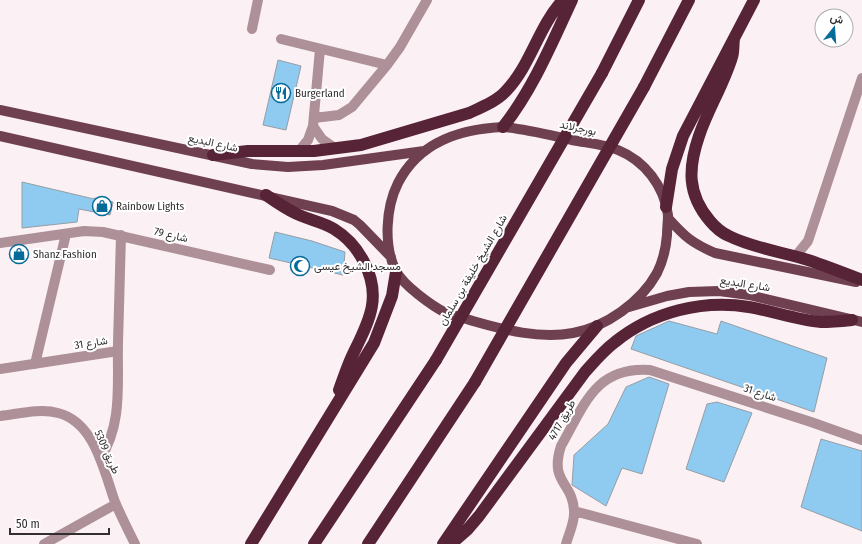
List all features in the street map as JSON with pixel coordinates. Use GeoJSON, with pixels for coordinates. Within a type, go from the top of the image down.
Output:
{"type":"FeatureCollection","features":[{"type":"Feature","properties":{"kind":"highway"},"geometry":{"type":"LineString","coordinates":[[213,155],[248,151],[299,152],[361,146],[469,113],[489,103],[505,92],[515,80],[550,15],[563,0]]}},
{"type":"Feature","properties":{"kind":"highway"},"geometry":{"type":"LineString","coordinates":[[503,127],[535,77],[572,0]]}},
{"type":"Feature","properties":{"kind":"highway","name":"شارع الشيخ خليفة بن سلمان"},"geometry":{"type":"LineString","coordinates":[[314,544],[436,360],[602,73],[639,0]]}},
{"type":"Feature","properties":{"kind":"highway"},"geometry":{"type":"LineString","coordinates":[[368,544],[475,382],[644,87],[688,0]]}},
{"type":"Feature","properties":{"kind":"highway"},"geometry":{"type":"LineString","coordinates":[[667,212],[672,169],[683,136],[754,0]]}},
{"type":"Feature","properties":{"kind":"highway"},"geometry":{"type":"LineString","coordinates":[[734,39],[732,56],[699,134],[693,152],[691,185],[696,200],[704,213],[715,226],[728,236],[748,244],[808,260],[862,282]]}},
{"type":"Feature","properties":{"kind":"highway"},"geometry":{"type":"LineString","coordinates":[[266,195],[298,215],[332,228],[348,239],[360,253],[369,270],[373,288],[373,307],[368,324],[345,373],[335,407]]}},
{"type":"Feature","properties":{"kind":"highway"},"geometry":{"type":"LineString","coordinates":[[251,544],[374,343],[392,296],[396,272]]}},
{"type":"Feature","properties":{"kind":"highway"},"geometry":{"type":"LineString","coordinates":[[451,544],[467,530],[479,516],[585,372],[600,355],[631,330],[668,313],[707,305],[749,307],[822,322],[857,321]]}},
{"type":"Feature","properties":{"kind":"highway"},"geometry":{"type":"LineString","coordinates":[[444,544],[566,363],[597,326]]}},
{"type":"Feature","properties":{"kind":"main road","name":"شارع البديع"},"geometry":{"type":"LineString","coordinates":[[0,110],[252,164],[288,167],[344,163],[424,151]]}},
{"type":"Feature","properties":{"kind":"main road","name":"بورجرلاند"},"geometry":{"type":"LineString","coordinates":[[503,127],[522,129],[616,149],[631,156],[645,167],[660,191],[667,212],[666,246],[657,273],[640,296],[625,308],[597,326],[573,333],[521,333],[479,322],[447,313],[426,301],[396,272],[391,257],[388,223],[390,207],[394,190],[412,162],[432,145],[460,134],[484,128],[503,127]]}},
{"type":"Feature","properties":{"kind":"main road"},"geometry":{"type":"LineString","coordinates":[[0,136],[332,211],[354,220],[366,230],[391,257]]}},
{"type":"Feature","properties":{"kind":"main road","name":"شارع البديع"},"geometry":{"type":"LineString","coordinates":[[667,212],[683,235],[697,245],[715,253],[862,282]]}},
{"type":"Feature","properties":{"kind":"main road","name":"شارع البديع"},"geometry":{"type":"LineString","coordinates":[[625,308],[667,296],[689,292],[719,291],[749,295],[857,321]]}},
{"type":"Feature","properties":{"kind":"street"},"geometry":{"type":"LineString","coordinates":[[252,29],[258,0]]}},
{"type":"Feature","properties":{"kind":"street"},"geometry":{"type":"LineString","coordinates":[[313,122],[346,111],[352,107],[387,65],[410,31],[427,0]]}},
{"type":"Feature","properties":{"kind":"street"},"geometry":{"type":"LineString","coordinates":[[281,39],[387,65]]}},
{"type":"Feature","properties":{"kind":"street"},"geometry":{"type":"LineString","coordinates":[[299,152],[308,140],[313,122],[320,49]]}},
{"type":"Feature","properties":{"kind":"street"},"geometry":{"type":"LineString","coordinates":[[808,260],[807,243],[862,78]]}},
{"type":"Feature","properties":{"kind":"street"},"geometry":{"type":"LineString","coordinates":[[313,122],[322,139],[336,149]]}},
{"type":"Feature","properties":{"kind":"street","name":"شارع 79"},"geometry":{"type":"LineString","coordinates":[[0,243],[84,231],[103,232],[270,270]]}},
{"type":"Feature","properties":{"kind":"street"},"geometry":{"type":"LineString","coordinates":[[35,364],[66,234]]}},
{"type":"Feature","properties":{"kind":"street","name":"شارع 31"},"geometry":{"type":"LineString","coordinates":[[0,369],[118,351],[121,235]]}},
{"type":"Feature","properties":{"kind":"street"},"geometry":{"type":"LineString","coordinates":[[795,257],[807,243]]}},
{"type":"Feature","properties":{"kind":"street"},"geometry":{"type":"LineString","coordinates":[[100,459],[105,451],[116,420],[118,398],[118,351]]}},
{"type":"Feature","properties":{"kind":"street","name":"طريق 4717"},"geometry":{"type":"LineString","coordinates":[[566,544],[574,518],[574,511],[571,496],[558,475],[557,465],[561,446],[597,386],[616,374],[632,369],[650,370]]}},
{"type":"Feature","properties":{"kind":"street","name":"شارع 31"},"geometry":{"type":"LineString","coordinates":[[650,370],[862,440]]}},
{"type":"Feature","properties":{"kind":"street","name":"طريق 5309"},"geometry":{"type":"LineString","coordinates":[[0,416],[43,411],[59,413],[80,425],[90,437],[100,459],[116,504],[135,544]]}},
{"type":"Feature","properties":{"kind":"street"},"geometry":{"type":"LineString","coordinates":[[44,544],[116,504]]}},
{"type":"Feature","properties":{"kind":"street"},"geometry":{"type":"LineString","coordinates":[[574,511],[697,544]]}},
{"type":"Feature","properties":{"kind":"building"},"geometry":{"type":"Polygon","coordinates":[[[278,60],[301,66],[286,130],[263,125],[278,60]]]}},
{"type":"Feature","properties":{"kind":"building"},"geometry":{"type":"Polygon","coordinates":[[[22,182],[113,202],[110,215],[79,209],[77,222],[22,228],[22,182]]]}},
{"type":"Feature","properties":{"kind":"building"},"geometry":{"type":"Polygon","coordinates":[[[275,232],[312,241],[345,252],[343,275],[269,258],[275,232]]]}},
{"type":"Feature","properties":{"kind":"building"},"geometry":{"type":"Polygon","coordinates":[[[669,321],[717,334],[721,321],[827,358],[814,412],[631,349],[636,336],[669,321]]]}},
{"type":"Feature","properties":{"kind":"building"},"geometry":{"type":"Polygon","coordinates":[[[649,377],[669,384],[642,474],[622,468],[606,506],[572,485],[574,455],[608,424],[626,387],[649,377]]]}},
{"type":"Feature","properties":{"kind":"building"},"geometry":{"type":"Polygon","coordinates":[[[717,402],[752,413],[724,482],[686,469],[707,404],[717,402]]]}},
{"type":"Feature","properties":{"kind":"building"},"geometry":{"type":"Polygon","coordinates":[[[821,439],[862,451],[862,531],[801,507],[821,439]]]}},
{"type":"Feature","properties":{"kind":"place","name":"Burgerland"},"geometry":{"type":"Point","coordinates":[281,93]}},
{"type":"Feature","properties":{"kind":"place","name":"Rainbow Lights"},"geometry":{"type":"Point","coordinates":[102,206]}},
{"type":"Feature","properties":{"kind":"place","name":"Shanz Fashion"},"geometry":{"type":"Point","coordinates":[19,254]}},
{"type":"Feature","properties":{"kind":"place","name":"مسجد الشيخ عيسى"},"geometry":{"type":"Point","coordinates":[300,266]}}]}
